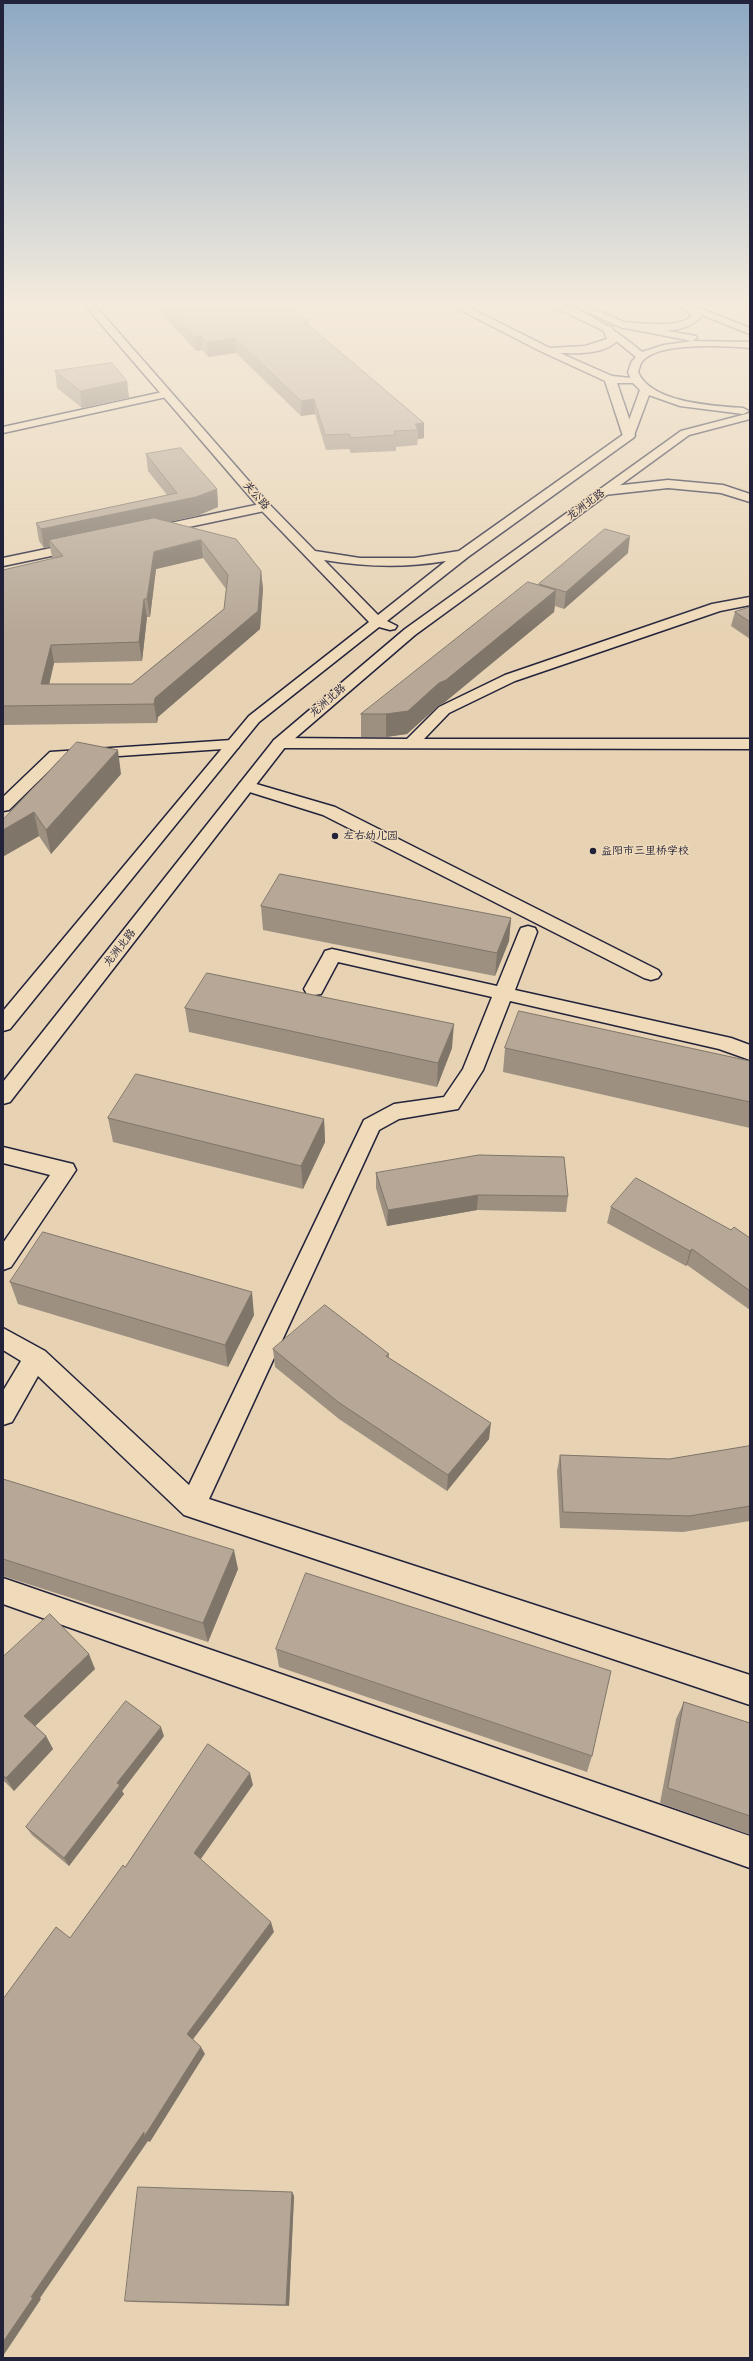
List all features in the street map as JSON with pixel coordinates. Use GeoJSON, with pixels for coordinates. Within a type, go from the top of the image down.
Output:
{"type":"FeatureCollection","features":[{"type":"Feature","properties":{"kind":"street"},"geometry":{"type":"LineString","coordinates":[[3,430],[84,412]]}},
{"type":"Feature","properties":{"kind":"street","name":"关公路"},"geometry":{"type":"LineString","coordinates":[[183,412],[265,507],[377,622],[410,632]]}},
{"type":"Feature","properties":{"kind":"street"},"geometry":{"type":"LineString","coordinates":[[621,412],[629,436]]}},
{"type":"Feature","properties":{"kind":"street"},"geometry":{"type":"LineString","coordinates":[[3,1024],[254,719],[463,554],[629,436],[635,412]]}},
{"type":"Feature","properties":{"kind":"street","name":"龙洲北路"},"geometry":{"type":"LineString","coordinates":[[3,1098],[280,743],[410,632],[685,433],[750,416]]}},
{"type":"Feature","properties":{"kind":"street"},"geometry":{"type":"LineString","coordinates":[[604,491],[668,484],[723,489],[750,498]]}},
{"type":"Feature","properties":{"kind":"street"},"geometry":{"type":"LineString","coordinates":[[142,533],[265,507]]}},
{"type":"Feature","properties":{"kind":"street"},"geometry":{"type":"LineString","coordinates":[[3,562],[96,543]]}},
{"type":"Feature","properties":{"kind":"street"},"geometry":{"type":"LineString","coordinates":[[311,554],[360,562],[414,562],[463,554]]}},
{"type":"Feature","properties":{"kind":"street"},"geometry":{"type":"LineString","coordinates":[[411,744],[444,710],[510,678],[717,607],[750,601]]}},
{"type":"Feature","properties":{"kind":"street"},"geometry":{"type":"LineString","coordinates":[[280,743],[750,744]]}},
{"type":"Feature","properties":{"kind":"street"},"geometry":{"type":"LineString","coordinates":[[3,806],[56,755],[232,745]]}},
{"type":"Feature","properties":{"kind":"street"},"geometry":{"type":"LineString","coordinates":[[246,786],[329,811],[651,974]]}},
{"type":"Feature","properties":{"kind":"street"},"geometry":{"type":"LineString","coordinates":[[193,1506],[371,1125],[394,1112],[451,1104],[473,1070],[528,932]]}},
{"type":"Feature","properties":{"kind":"street"},"geometry":{"type":"LineString","coordinates":[[314,989],[332,955],[724,1043],[750,1053]]}},
{"type":"Feature","properties":{"kind":"street"},"geometry":{"type":"LineString","coordinates":[[3,1155],[65,1170],[3,1261]]}},
{"type":"Feature","properties":{"kind":"street"},"geometry":{"type":"LineString","coordinates":[[3,1338],[36,1358],[193,1506],[750,1690]]}},
{"type":"Feature","properties":{"kind":"street"},"geometry":{"type":"LineString","coordinates":[[3,1414],[36,1358]]}},
{"type":"Feature","properties":{"kind":"street"},"geometry":{"type":"LineString","coordinates":[[3,1591],[750,1852]]}},
{"type":"Feature","properties":{"kind":"building"},"geometry":{"type":"Polygon","coordinates":[[[318,412],[411,412],[424,423],[415,424],[418,430],[394,431],[396,435],[351,438],[349,434],[325,435],[318,412]]]}},
{"type":"Feature","properties":{"kind":"building"},"geometry":{"type":"Polygon","coordinates":[[[181,448],[217,489],[196,497],[41,529],[36,523],[177,493],[146,454],[181,448]]]}},
{"type":"Feature","properties":{"kind":"building"},"geometry":{"type":"Polygon","coordinates":[[[154,518],[236,539],[261,571],[258,611],[155,698],[154,704],[3,706],[3,570],[63,556],[49,540],[154,518]],[[201,540],[154,552],[147,599],[144,599],[139,642],[51,645],[41,684],[132,684],[224,609],[228,575],[201,540]]]}},
{"type":"Feature","properties":{"kind":"building"},"geometry":{"type":"Polygon","coordinates":[[[605,529],[630,536],[566,592],[539,584],[605,529]]]}},
{"type":"Feature","properties":{"kind":"building"},"geometry":{"type":"Polygon","coordinates":[[[528,582],[556,590],[446,680],[439,683],[408,711],[386,714],[361,714],[528,582]]]}},
{"type":"Feature","properties":{"kind":"building"},"geometry":{"type":"Polygon","coordinates":[[[750,607],[750,622],[735,612],[750,607]]]}},
{"type":"Feature","properties":{"kind":"building"},"geometry":{"type":"Polygon","coordinates":[[[77,742],[118,750],[46,830],[34,812],[3,830],[3,820],[77,742]]]}},
{"type":"Feature","properties":{"kind":"building"},"geometry":{"type":"Polygon","coordinates":[[[280,874],[511,918],[497,953],[261,906],[280,874]]]}},
{"type":"Feature","properties":{"kind":"building"},"geometry":{"type":"Polygon","coordinates":[[[207,973],[454,1024],[438,1063],[185,1008],[207,973]]]}},
{"type":"Feature","properties":{"kind":"building"},"geometry":{"type":"Polygon","coordinates":[[[519,1011],[750,1061],[750,1102],[505,1048],[519,1011]]]}},
{"type":"Feature","properties":{"kind":"building"},"geometry":{"type":"Polygon","coordinates":[[[136,1074],[324,1119],[301,1166],[108,1118],[136,1074]]]}},
{"type":"Feature","properties":{"kind":"building"},"geometry":{"type":"Polygon","coordinates":[[[479,1155],[564,1157],[568,1196],[478,1195],[388,1210],[376,1173],[479,1155]]]}},
{"type":"Feature","properties":{"kind":"building"},"geometry":{"type":"Polygon","coordinates":[[[636,1178],[731,1230],[734,1227],[750,1238],[750,1291],[692,1249],[690,1251],[611,1207],[636,1178]]]}},
{"type":"Feature","properties":{"kind":"building"},"geometry":{"type":"Polygon","coordinates":[[[43,1232],[252,1292],[225,1345],[10,1282],[43,1232]]]}},
{"type":"Feature","properties":{"kind":"building"},"geometry":{"type":"Polygon","coordinates":[[[325,1305],[389,1354],[386,1356],[491,1423],[448,1475],[338,1402],[273,1349],[325,1305]]]}},
{"type":"Feature","properties":{"kind":"building"},"geometry":{"type":"Polygon","coordinates":[[[750,1446],[750,1506],[689,1516],[563,1512],[560,1455],[669,1459],[750,1446]]]}},
{"type":"Feature","properties":{"kind":"building"},"geometry":{"type":"Polygon","coordinates":[[[3,1479],[234,1550],[203,1623],[3,1559],[3,1479]]]}},
{"type":"Feature","properties":{"kind":"building"},"geometry":{"type":"Polygon","coordinates":[[[306,1573],[611,1671],[592,1756],[276,1649],[306,1573]]]}},
{"type":"Feature","properties":{"kind":"building"},"geometry":{"type":"Polygon","coordinates":[[[50,1614],[89,1654],[24,1716],[46,1736],[6,1778],[3,1775],[3,1657],[50,1614]]]}},
{"type":"Feature","properties":{"kind":"building"},"geometry":{"type":"Polygon","coordinates":[[[126,1701],[161,1727],[117,1783],[120,1785],[64,1858],[26,1827],[126,1701]]]}},
{"type":"Feature","properties":{"kind":"building"},"geometry":{"type":"Polygon","coordinates":[[[684,1702],[750,1723],[750,1816],[668,1788],[684,1702]]]}},
{"type":"Feature","properties":{"kind":"building"},"geometry":{"type":"Polygon","coordinates":[[[208,1744],[250,1773],[194,1853],[271,1922],[187,2034],[201,2047],[144,2137],[144,2132],[31,2297],[33,2298],[3,2342],[3,1999],[56,1927],[70,1938],[123,1865],[125,1867],[208,1744]]]}},
{"type":"Feature","properties":{"kind":"building"},"geometry":{"type":"Polygon","coordinates":[[[138,2187],[292,2192],[286,2305],[125,2301],[138,2187]]]}},
{"type":"Feature","properties":{"kind":"place","name":"左右幼儿园"},"geometry":{"type":"Point","coordinates":[335,836]}},
{"type":"Feature","properties":{"kind":"place","name":"益阳市三里桥学校"},"geometry":{"type":"Point","coordinates":[593,851]}}]}
